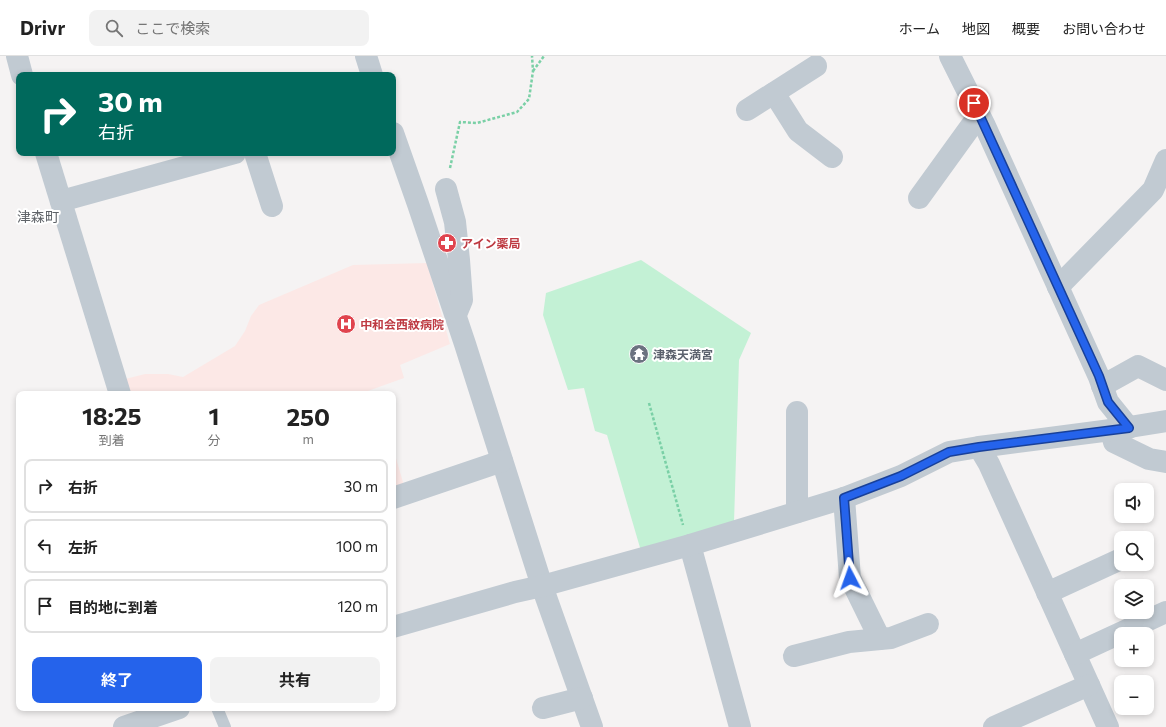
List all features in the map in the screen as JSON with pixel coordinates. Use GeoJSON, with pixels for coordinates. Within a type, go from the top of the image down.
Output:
{"type":"FeatureCollection","features":[{"type":"Feature","properties":{"kind":"street"},"geometry":{"type":"LineString","coordinates":[[17,56],[21,72]]}},
{"type":"Feature","properties":{"kind":"street"},"geometry":{"type":"LineString","coordinates":[[366,56],[371,72]]}},
{"type":"Feature","properties":{"kind":"street"},"geometry":{"type":"LineString","coordinates":[[950,56],[979,115],[1099,376],[1108,402],[1120,429],[1114,442],[1149,459],[1166,462]]}},
{"type":"Feature","properties":{"kind":"street"},"geometry":{"type":"LineString","coordinates":[[747,110],[817,68]]}},
{"type":"Feature","properties":{"kind":"street"},"geometry":{"type":"LineString","coordinates":[[774,93],[798,131],[832,157]]}},
{"type":"Feature","properties":{"kind":"street"},"geometry":{"type":"LineString","coordinates":[[919,198],[979,115]]}},
{"type":"Feature","properties":{"kind":"street"},"geometry":{"type":"LineString","coordinates":[[396,142],[455,315],[542,586],[592,727]]}},
{"type":"Feature","properties":{"kind":"street"},"geometry":{"type":"LineString","coordinates":[[47,156],[119,391]]}},
{"type":"Feature","properties":{"kind":"street"},"geometry":{"type":"LineString","coordinates":[[61,202],[224,156]]}},
{"type":"Feature","properties":{"kind":"street"},"geometry":{"type":"LineString","coordinates":[[256,156],[272,206]]}},
{"type":"Feature","properties":{"kind":"street"},"geometry":{"type":"LineString","coordinates":[[1058,287],[1153,190],[1166,160]]}},
{"type":"Feature","properties":{"kind":"street"},"geometry":{"type":"LineString","coordinates":[[446,189],[455,222],[462,300],[455,315]]}},
{"type":"Feature","properties":{"kind":"street"},"geometry":{"type":"LineString","coordinates":[[1102,386],[1138,366],[1166,380]]}},
{"type":"Feature","properties":{"kind":"street"},"geometry":{"type":"LineString","coordinates":[[797,412],[797,512]]}},
{"type":"Feature","properties":{"kind":"street"},"geometry":{"type":"LineString","coordinates":[[396,626],[690,544],[844,498],[901,476],[949,452],[1120,429],[1166,421]]}},
{"type":"Feature","properties":{"kind":"street"},"geometry":{"type":"LineString","coordinates":[[979,447],[989,464],[1108,727]]}},
{"type":"Feature","properties":{"kind":"street"},"geometry":{"type":"LineString","coordinates":[[396,497],[502,461]]}},
{"type":"Feature","properties":{"kind":"street"},"geometry":{"type":"LineString","coordinates":[[844,498],[850,578],[880,639]]}},
{"type":"Feature","properties":{"kind":"street"},"geometry":{"type":"LineString","coordinates":[[690,544],[740,727]]}},
{"type":"Feature","properties":{"kind":"street"},"geometry":{"type":"LineString","coordinates":[[1047,593],[1114,562]]}},
{"type":"Feature","properties":{"kind":"street"},"geometry":{"type":"LineString","coordinates":[[1075,654],[1166,612]]}},
{"type":"Feature","properties":{"kind":"street"},"geometry":{"type":"LineString","coordinates":[[794,656],[849,642],[891,638],[928,624]]}},
{"type":"Feature","properties":{"kind":"street"},"geometry":{"type":"LineString","coordinates":[[994,727],[1089,685]]}},
{"type":"Feature","properties":{"kind":"street"},"geometry":{"type":"LineString","coordinates":[[543,708],[582,698]]}},
{"type":"Feature","properties":{"kind":"street"},"geometry":{"type":"LineString","coordinates":[[124,727],[170,711]]}},
{"type":"Feature","properties":{"kind":"lane"},"geometry":{"type":"LineString","coordinates":[[218,711],[225,727]]}},
{"type":"Feature","properties":{"kind":"path"},"geometry":{"type":"LineString","coordinates":[[446,189],[460,122],[477,122],[517,112],[529,99],[533,71],[532,56]]}},
{"type":"Feature","properties":{"kind":"path"},"geometry":{"type":"LineString","coordinates":[[533,71],[544,56]]}},
{"type":"Feature","properties":{"kind":"path"},"geometry":{"type":"LineString","coordinates":[[649,403],[690,544]]}},
{"type":"Feature","properties":{"kind":"shaded area","name":"中和会西紋病院"},"geometry":{"type":"Polygon","coordinates":[[[427,263],[450,344],[400,365],[404,378],[368,391],[128,391],[125,379],[145,374],[168,374],[183,377],[235,346],[245,331],[251,316],[259,305],[353,265],[427,263]]]}},
{"type":"Feature","properties":{"kind":"shaded area"},"geometry":{"type":"Polygon","coordinates":[[[396,458],[405,489],[396,492],[396,458]]]}},
{"type":"Feature","properties":{"kind":"green space"},"geometry":{"type":"Polygon","coordinates":[[[641,260],[751,333],[739,360],[734,523],[641,551],[607,435],[595,431],[584,388],[568,390],[543,315],[546,293],[641,260]]]}},
{"type":"Feature","properties":{"kind":"place","name":"アイン薬局"},"geometry":{"type":"Point","coordinates":[447,243]}},
{"type":"Feature","properties":{"kind":"place","name":"中和会西紋病院"},"geometry":{"type":"Point","coordinates":[346,324]}},
{"type":"Feature","properties":{"kind":"place","name":"津森天満宮"},"geometry":{"type":"Point","coordinates":[639,354]}},
{"type":"Feature","properties":{"kind":"district","name":"津森町"},"geometry":{"type":"Point","coordinates":[38,216]}},
{"type":"Feature","properties":{"kind":"route"},"geometry":{"type":"LineString","coordinates":[[850,578],[844,498],[901,476],[949,452],[1129,428],[1108,402],[1099,376],[974,103]]}}]}
